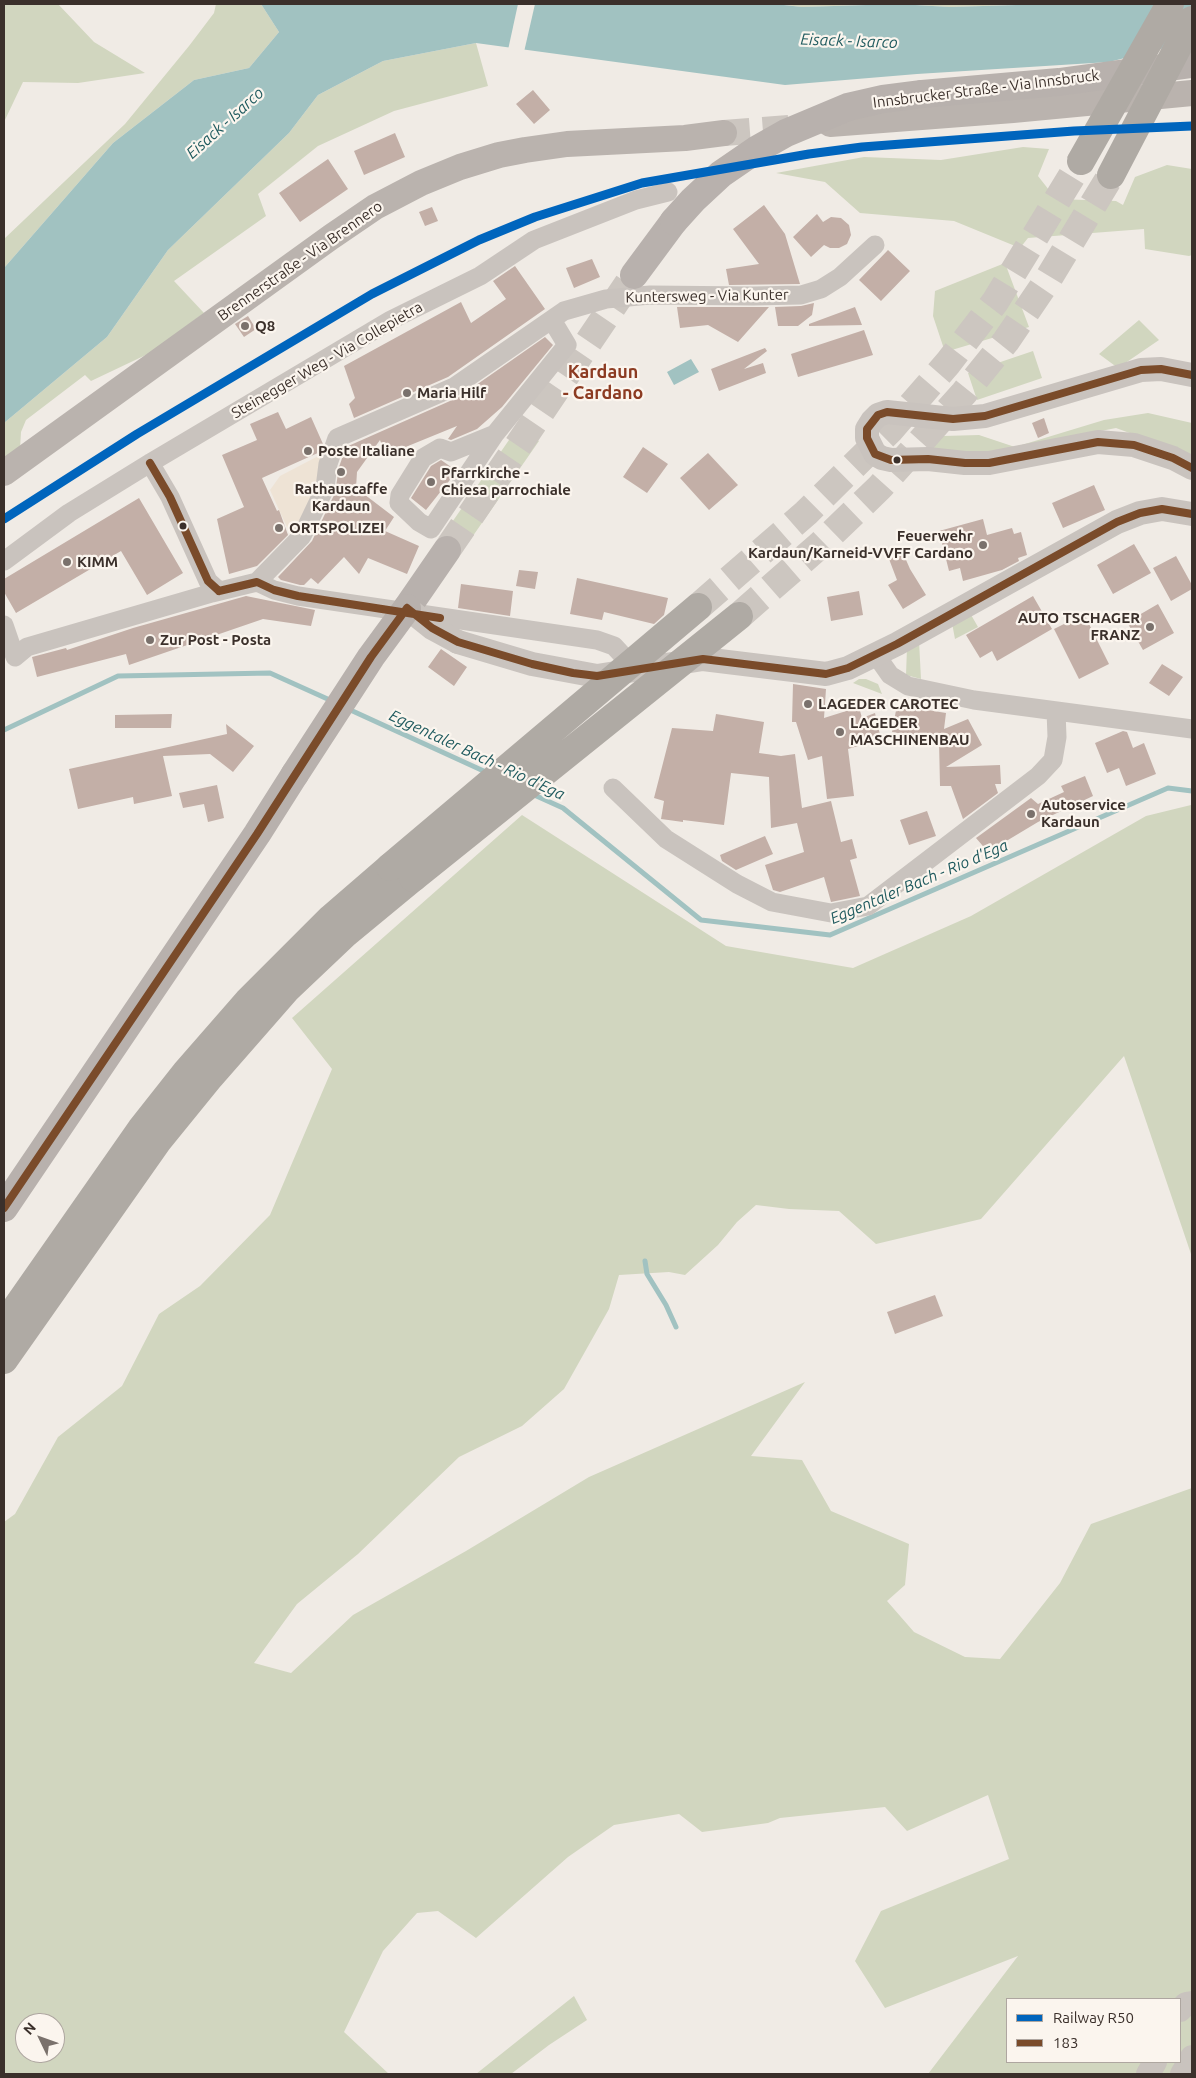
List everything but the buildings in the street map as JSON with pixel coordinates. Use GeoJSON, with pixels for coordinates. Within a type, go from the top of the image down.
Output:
{"type":"FeatureCollection","features":[{"type":"Feature","properties":{"kind":"highway"},"geometry":{"type":"LineString","coordinates":[[1081,161],[1170,4]]}},
{"type":"Feature","properties":{"kind":"highway"},"geometry":{"type":"LineString","coordinates":[[1111,175],[1192,20]]}},
{"type":"Feature","properties":{"kind":"highway"},"geometry":{"type":"LineString","coordinates":[[4,1360],[153,1149],[210,1077],[288,989],[344,935],[401,872],[698,607]]}},
{"type":"Feature","properties":{"kind":"highway"},"geometry":{"type":"LineString","coordinates":[[4,1325],[141,1129],[186,1072],[248,1001],[331,918],[401,872],[740,616]]}},
{"type":"Feature","properties":{"kind":"main road","name":"Innsbrucker Straße - Via Innsbruck"},"geometry":{"type":"LineString","coordinates":[[634,275],[692,200],[721,174],[756,150],[786,133],[848,108],[883,99],[922,94],[1059,82],[1188,59]]}},
{"type":"Feature","properties":{"kind":"main road"},"geometry":{"type":"LineString","coordinates":[[830,124],[1013,110],[1192,93]]}},
{"type":"Feature","properties":{"kind":"main road","name":"Brennerstraße - Via Brennero"},"geometry":{"type":"LineString","coordinates":[[4,474],[331,237],[375,207],[421,183],[460,167],[525,150],[567,144],[685,138],[724,133]]}},
{"type":"Feature","properties":{"kind":"main road"},"geometry":{"type":"LineString","coordinates":[[4,1208],[256,834],[371,657],[447,550]]}},
{"type":"Feature","properties":{"kind":"street","name":"Steinegger Weg - Via Collepietra"},"geometry":{"type":"LineString","coordinates":[[4,561],[69,513],[150,463],[391,320],[480,276],[534,240],[636,200],[668,192]]}},
{"type":"Feature","properties":{"kind":"street","name":"Kuntersweg - Via Kunter"},"geometry":{"type":"LineString","coordinates":[[257,582],[302,536],[325,488],[328,464],[337,438],[454,387],[564,311],[606,299],[650,295],[801,295],[821,289],[840,276],[875,245]]}},
{"type":"Feature","properties":{"kind":"street"},"geometry":{"type":"LineString","coordinates":[[495,434],[451,452],[440,448],[423,458],[400,495],[399,503],[419,522],[431,529],[495,434],[567,345],[552,320]]}},
{"type":"Feature","properties":{"kind":"street"},"geometry":{"type":"LineString","coordinates":[[1192,375],[1160,369],[1140,370],[1125,373],[1088,387],[985,416],[953,419],[887,412],[878,415],[867,429],[867,438],[876,454],[891,460],[928,459],[964,463],[989,463],[1098,442],[1134,445],[1173,458],[1192,468]]}},
{"type":"Feature","properties":{"kind":"street"},"geometry":{"type":"LineString","coordinates":[[150,463],[170,497],[208,581],[219,591]]}},
{"type":"Feature","properties":{"kind":"street"},"geometry":{"type":"LineString","coordinates":[[406,608],[432,628],[458,642],[532,664],[573,673],[597,676],[703,659],[826,674],[848,668],[876,654],[1117,522],[1140,513],[1162,509],[1192,514]]}},
{"type":"Feature","properties":{"kind":"street"},"geometry":{"type":"LineString","coordinates":[[4,625],[15,657],[27,647],[219,591],[257,582],[274,590],[298,596],[596,640],[614,646],[637,671]]}},
{"type":"Feature","properties":{"kind":"street"},"geometry":{"type":"LineString","coordinates":[[876,654],[890,675],[908,686],[974,700],[1192,729]]}},
{"type":"Feature","properties":{"kind":"street"},"geometry":{"type":"LineString","coordinates":[[613,788],[666,839],[737,884],[772,902],[830,913],[868,906],[1038,776],[1053,760],[1057,736],[1056,711]]}},
{"type":"Feature","properties":{"kind":"street"},"geometry":{"type":"LineString","coordinates":[[1181,2009],[1186,2004],[1192,2004]]}},
{"type":"Feature","properties":{"kind":"street"},"geometry":{"type":"LineString","coordinates":[[1182,2074],[1192,2057]]}},
{"type":"Feature","properties":{"kind":"street"},"geometry":{"type":"LineString","coordinates":[[1148,2074],[1154,2063]]}},
{"type":"Feature","properties":{"kind":"green space"},"geometry":{"type":"Polygon","coordinates":[[[4,4],[58,4],[94,42],[145,73],[78,83],[23,82],[4,122],[4,4]]]}},
{"type":"Feature","properties":{"kind":"green space"},"geometry":{"type":"Polygon","coordinates":[[[216,4],[261,4],[279,32],[249,68],[194,80],[113,143],[4,268],[4,239],[125,124],[189,46],[214,13],[216,4]]]}},
{"type":"Feature","properties":{"kind":"green space"},"geometry":{"type":"Polygon","coordinates":[[[777,4],[898,4],[802,7],[777,4]]]}},
{"type":"Feature","properties":{"kind":"green space"},"geometry":{"type":"Polygon","coordinates":[[[898,4],[1049,4],[950,7],[898,4]]]}},
{"type":"Feature","properties":{"kind":"green space"},"geometry":{"type":"Polygon","coordinates":[[[476,43],[488,86],[394,111],[318,146],[258,194],[266,216],[174,281],[204,313],[150,353],[91,381],[85,375],[26,420],[21,432],[20,449],[4,464],[4,423],[107,337],[168,250],[289,133],[318,95],[383,61],[476,43]]]}},
{"type":"Feature","properties":{"kind":"green space"},"geometry":{"type":"Polygon","coordinates":[[[1023,147],[1049,149],[1038,176],[1056,199],[1116,201],[1123,205],[1135,177],[1167,165],[1192,169],[1192,255],[1145,249],[1144,229],[1028,238],[1020,248],[954,221],[860,213],[825,182],[776,173],[864,157],[941,160],[1023,147]]]}},
{"type":"Feature","properties":{"kind":"green space"},"geometry":{"type":"Polygon","coordinates":[[[1005,263],[1029,327],[945,352],[933,316],[935,291],[1005,263]]]}},
{"type":"Feature","properties":{"kind":"green space"},"geometry":{"type":"Polygon","coordinates":[[[1139,320],[1159,340],[1118,368],[1099,354],[1139,320]]]}},
{"type":"Feature","properties":{"kind":"green space"},"geometry":{"type":"Polygon","coordinates":[[[1033,351],[1042,378],[977,400],[968,373],[1033,351]]]}},
{"type":"Feature","properties":{"kind":"green space"},"geometry":{"type":"Polygon","coordinates":[[[1148,413],[1192,423],[1192,456],[1116,428],[1010,449],[966,455],[930,448],[943,436],[979,435],[1015,447],[1104,420],[1148,413]]]}},
{"type":"Feature","properties":{"kind":"green space"},"geometry":{"type":"Polygon","coordinates":[[[518,427],[539,441],[468,543],[448,528],[518,427]]]}},
{"type":"Feature","properties":{"kind":"green space"},"geometry":{"type":"Polygon","coordinates":[[[970,613],[978,627],[955,639],[952,623],[970,613]]]}},
{"type":"Feature","properties":{"kind":"green space"},"geometry":{"type":"Polygon","coordinates":[[[919,641],[921,679],[906,675],[907,648],[919,641]]]}},
{"type":"Feature","properties":{"kind":"green space"},"geometry":{"type":"Polygon","coordinates":[[[859,679],[866,679],[878,684],[882,694],[853,683],[859,679]]]}},
{"type":"Feature","properties":{"kind":"green space"},"geometry":{"type":"Polygon","coordinates":[[[1191,805],[1192,1257],[1124,1056],[981,1219],[876,1244],[839,1211],[789,1209],[756,1205],[737,1222],[718,1245],[685,1275],[669,1272],[619,1275],[609,1309],[564,1389],[522,1426],[459,1457],[358,1554],[297,1604],[254,1663],[291,1673],[353,1615],[466,1551],[589,1477],[805,1382],[751,1456],[802,1460],[831,1511],[909,1544],[905,1585],[887,1601],[914,1632],[965,1657],[1000,1659],[1060,1583],[1091,1524],[1192,1488],[1192,2074],[928,2074],[1018,1956],[885,2008],[855,1961],[881,1911],[1009,1859],[988,1795],[907,1831],[885,1807],[780,1818],[768,1823],[702,1832],[679,1814],[614,1825],[568,1857],[476,1938],[438,1911],[417,1913],[383,1951],[344,2032],[389,2074],[4,2074],[4,1522],[15,1514],[58,1437],[122,1386],[159,1314],[200,1286],[270,1215],[332,1069],[292,1018],[522,815],[726,946],[853,968],[971,916],[1146,816],[1191,805]]]}},
{"type":"Feature","properties":{"kind":"green space"},"geometry":{"type":"Polygon","coordinates":[[[574,1996],[587,2020],[549,2045],[511,2074],[476,2074],[574,1996]]]}},
{"type":"Feature","properties":{"kind":"shaded area"},"geometry":{"type":"Polygon","coordinates":[[[326,452],[337,458],[291,536],[270,490],[280,476],[326,452]]]}},
{"type":"Feature","properties":{"kind":"water","name":"Eisack - Isarco"},"geometry":{"type":"Polygon","coordinates":[[[261,4],[775,4],[802,7],[898,4],[950,7],[1049,4],[1192,4],[1192,41],[1109,62],[917,74],[785,85],[476,43],[383,61],[318,95],[289,133],[168,250],[107,337],[4,423],[4,268],[113,143],[194,80],[249,68],[279,32],[261,4]]]}},
{"type":"Feature","properties":{"kind":"water"},"geometry":{"type":"Polygon","coordinates":[[[691,359],[699,372],[674,385],[667,372],[691,359]]]}},
{"type":"Feature","properties":{"kind":"pier"},"geometry":{"type":"Polygon","coordinates":[[[518,4],[535,4],[524,52],[508,50],[518,4]]]}},
{"type":"Feature","properties":{"kind":"waterway","name":"Eggentaler Bach - Rio d'Ega"},"geometry":{"type":"LineString","coordinates":[[4,730],[118,676],[270,673],[332,701]]}},
{"type":"Feature","properties":{"kind":"waterway","name":"Eggentaler Bach - Rio d'Ega"},"geometry":{"type":"LineString","coordinates":[[346,708],[488,773]]}},
{"type":"Feature","properties":{"kind":"waterway","name":"Eggentaler Bach - Rio d'Ega"},"geometry":{"type":"LineString","coordinates":[[532,794],[563,808],[701,920],[830,935],[1168,788],[1192,791]]}},
{"type":"Feature","properties":{"kind":"waterway"},"geometry":{"type":"LineString","coordinates":[[645,1261],[647,1274],[666,1305],[676,1327]]}},
{"type":"Feature","properties":{"kind":"tunnel"},"geometry":{"type":"LineString","coordinates":[[724,133],[800,127]]}},
{"type":"Feature","properties":{"kind":"tunnel"},"geometry":{"type":"LineString","coordinates":[[698,607],[806,513],[890,430],[948,363],[995,302],[1081,161]]}},
{"type":"Feature","properties":{"kind":"tunnel"},"geometry":{"type":"LineString","coordinates":[[739,616],[820,545],[880,487],[964,393],[1006,341],[1047,281],[1111,175]]}},
{"type":"Feature","properties":{"kind":"tunnel"},"geometry":{"type":"LineString","coordinates":[[447,550],[634,275]]}},
{"type":"Feature","properties":{"kind":"rail line","name":"R50"},"geometry":{"type":"LineString","coordinates":[[4,519],[137,434],[372,294],[479,240],[535,217],[642,183],[809,154],[862,147],[1074,131],[1192,126]]}},
{"type":"Feature","properties":{"kind":"transit line","name":"183"},"geometry":{"type":"LineString","coordinates":[[1192,375],[1161,369],[1141,370],[985,416],[953,419],[887,412],[878,415],[867,429],[867,438],[875,454],[891,460],[928,459],[965,463],[989,463],[1098,442],[1134,445],[1173,458],[1192,468]]}},
{"type":"Feature","properties":{"kind":"transit line","name":"183"},"geometry":{"type":"LineString","coordinates":[[150,463],[170,497],[208,581],[219,591]]}},
{"type":"Feature","properties":{"kind":"transit line","name":"183"},"geometry":{"type":"LineString","coordinates":[[407,608],[432,628],[458,642],[532,664],[573,673],[597,676],[703,659],[826,674],[848,668],[897,644],[1117,522],[1140,513],[1162,509],[1192,514]]}},
{"type":"Feature","properties":{"kind":"transit line","name":"183"},"geometry":{"type":"LineString","coordinates":[[219,591],[257,582],[274,590],[298,596],[440,618]]}},
{"type":"Feature","properties":{"kind":"transit line","name":"183"},"geometry":{"type":"LineString","coordinates":[[4,1208],[257,834],[371,657],[407,608]]}},
{"type":"Feature","properties":{"kind":"place","name":"Q8"},"geometry":{"type":"Point","coordinates":[245,326]}},
{"type":"Feature","properties":{"kind":"place","name":"Maria Hilf"},"geometry":{"type":"Point","coordinates":[407,393]}},
{"type":"Feature","properties":{"kind":"place","name":"Poste Italiane"},"geometry":{"type":"Point","coordinates":[308,451]}},
{"type":"Feature","properties":{"kind":"place","name":"Rathauscaffe Kardaun"},"geometry":{"type":"Point","coordinates":[341,472]}},
{"type":"Feature","properties":{"kind":"place","name":"Pfarrkirche - Chiesa parrochiale"},"geometry":{"type":"Point","coordinates":[431,482]}},
{"type":"Feature","properties":{"kind":"place","name":"ORTSPOLIZEI"},"geometry":{"type":"Point","coordinates":[279,528]}},
{"type":"Feature","properties":{"kind":"place","name":"Feuerwehr Kardaun/Karneid-VVFF Cardano"},"geometry":{"type":"Point","coordinates":[983,545]}},
{"type":"Feature","properties":{"kind":"place","name":"KIMM"},"geometry":{"type":"Point","coordinates":[67,562]}},
{"type":"Feature","properties":{"kind":"place","name":"AUTO TSCHAGER FRANZ"},"geometry":{"type":"Point","coordinates":[1150,627]}},
{"type":"Feature","properties":{"kind":"place","name":"Zur Post - Posta"},"geometry":{"type":"Point","coordinates":[150,640]}},
{"type":"Feature","properties":{"kind":"place","name":"LAGEDER CAROTEC"},"geometry":{"type":"Point","coordinates":[808,704]}},
{"type":"Feature","properties":{"kind":"place","name":"LAGEDER MASCHINENBAU"},"geometry":{"type":"Point","coordinates":[840,732]}},
{"type":"Feature","properties":{"kind":"place","name":"Autoservice Kardaun"},"geometry":{"type":"Point","coordinates":[1031,814]}},
{"type":"Feature","properties":{"kind":"district","name":"Kardaun - Cardano"},"geometry":{"type":"Point","coordinates":[603,382]}}]}
